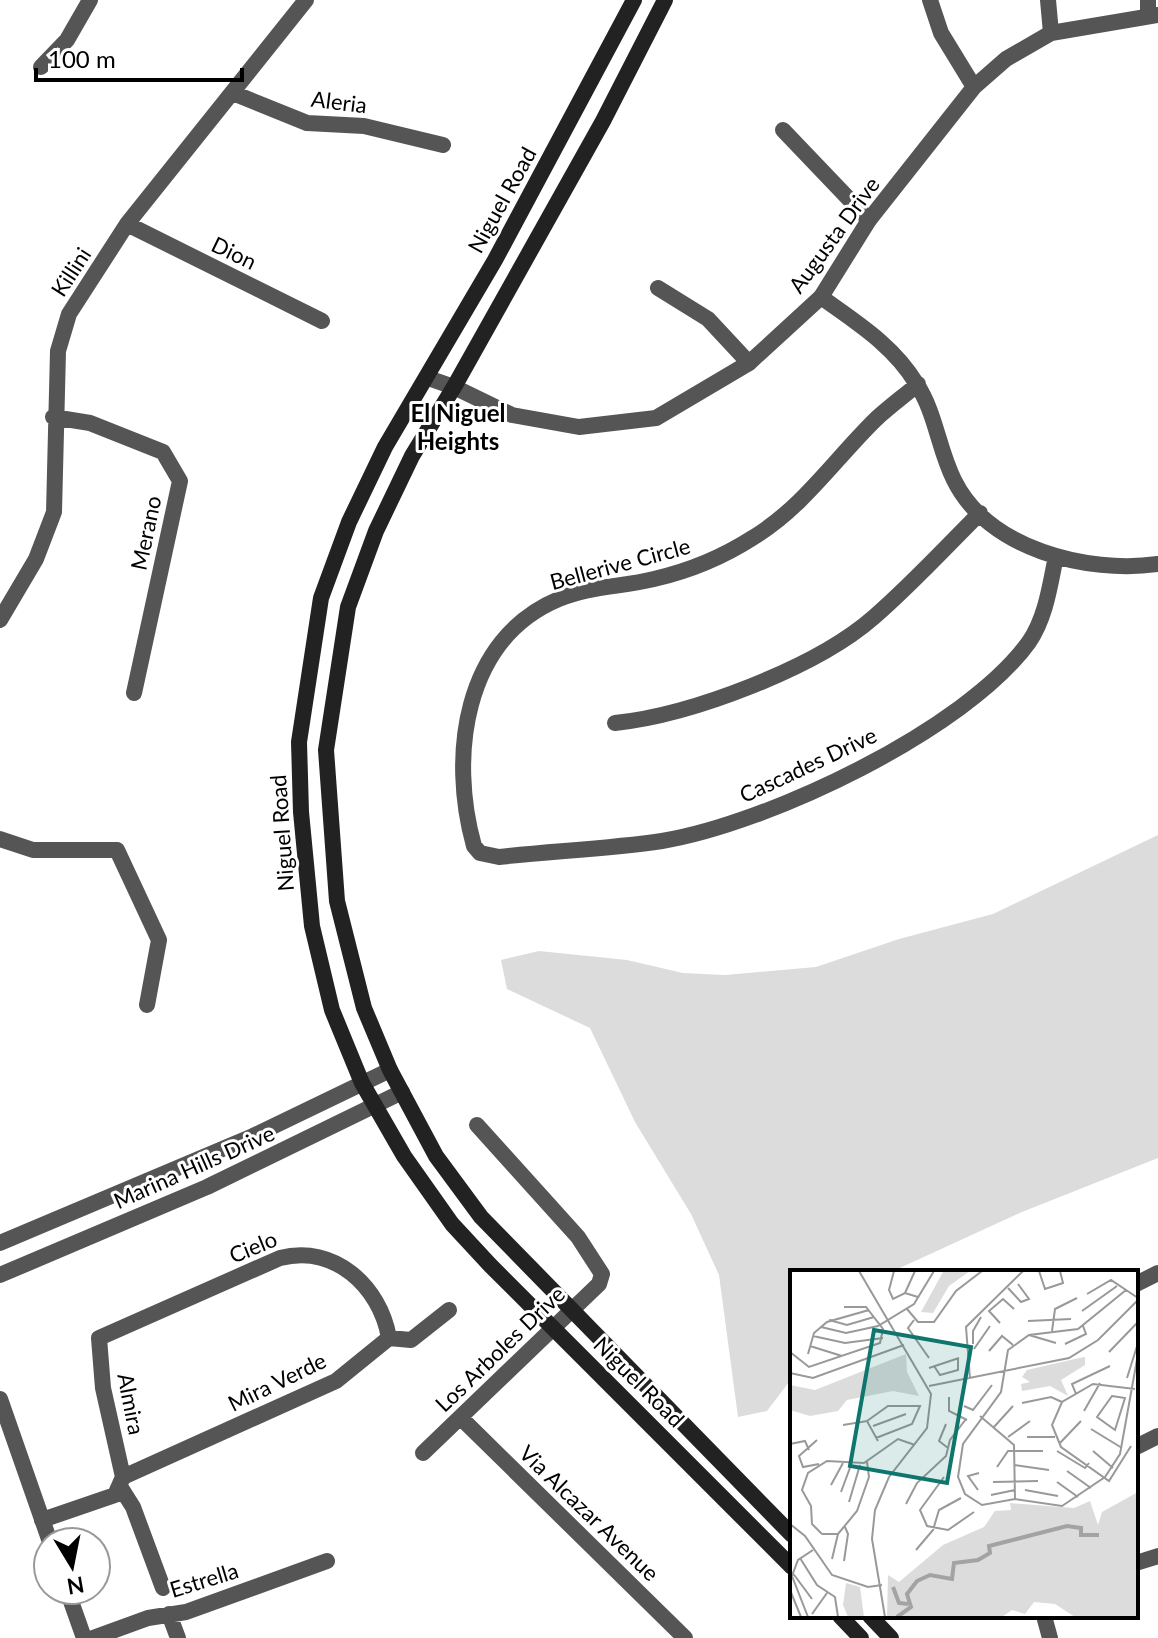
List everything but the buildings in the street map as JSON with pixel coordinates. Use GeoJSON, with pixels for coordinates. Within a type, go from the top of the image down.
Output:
{"type":"FeatureCollection","features":[{"type":"Feature","properties":{"kind":"main road","name":"Niguel Road"},"geometry":{"type":"LineString","coordinates":[[634,0],[576,113],[379,460],[349,522],[321,598],[299,742],[301,812],[312,926],[332,1010],[362,1083],[404,1156],[452,1224],[790,1565]]}},
{"type":"Feature","properties":{"kind":"main road","name":"Niguel Road"},"geometry":{"type":"LineString","coordinates":[[665,0],[603,121],[412,456],[376,531],[348,607],[326,750],[337,901],[364,1008],[390,1070],[436,1156],[481,1217],[570,1310],[789,1527]]}},
{"type":"Feature","properties":{"kind":"main road"},"geometry":{"type":"LineString","coordinates":[[699,1474],[717,1478],[768,1527],[789,1527]]}},
{"type":"Feature","properties":{"kind":"main road"},"geometry":{"type":"LineString","coordinates":[[842,1618],[861,1638]]}},
{"type":"Feature","properties":{"kind":"main road"},"geometry":{"type":"LineString","coordinates":[[872,1618],[891,1638]]}},
{"type":"Feature","properties":{"kind":"street"},"geometry":{"type":"LineString","coordinates":[[41,67],[67,40],[90,0]]}},
{"type":"Feature","properties":{"kind":"street","name":"Killini"},"geometry":{"type":"LineString","coordinates":[[0,620],[36,559],[54,512],[57,452],[53,417],[64,308],[306,0]]}},
{"type":"Feature","properties":{"kind":"street"},"geometry":{"type":"LineString","coordinates":[[930,0],[941,33],[974,87]]}},
{"type":"Feature","properties":{"kind":"street"},"geometry":{"type":"LineString","coordinates":[[1048,0],[1051,33]]}},
{"type":"Feature","properties":{"kind":"street","name":"Augusta Drive"},"geometry":{"type":"LineString","coordinates":[[428,378],[512,415],[579,427],[656,418],[749,363],[821,297],[869,220],[974,87],[1006,59],[1051,33],[1151,10]]}},
{"type":"Feature","properties":{"kind":"street","name":"Aleria"},"geometry":{"type":"LineString","coordinates":[[233,93],[307,123],[364,126],[443,145]]}},
{"type":"Feature","properties":{"kind":"street"},"geometry":{"type":"LineString","coordinates":[[783,130],[869,220]]}},
{"type":"Feature","properties":{"kind":"street","name":"Dion"},"geometry":{"type":"LineString","coordinates":[[127,224],[322,321]]}},
{"type":"Feature","properties":{"kind":"street"},"geometry":{"type":"LineString","coordinates":[[658,288],[708,319],[749,363]]}},
{"type":"Feature","properties":{"kind":"street"},"geometry":{"type":"LineString","coordinates":[[821,297],[880,339],[918,384],[932,412],[941,452],[955,483],[980,513],[1015,541],[1056,556],[1105,564],[1158,564]]}},
{"type":"Feature","properties":{"kind":"street","name":"Bellerive Circle"},"geometry":{"type":"LineString","coordinates":[[480,853],[474,846],[469,821],[464,725],[474,690],[492,654],[511,633],[558,599],[680,571],[708,562],[755,537],[793,509],[877,418],[918,384]]}},
{"type":"Feature","properties":{"kind":"street","name":"Merano"},"geometry":{"type":"LineString","coordinates":[[53,417],[90,423],[163,452],[180,481],[134,693]]}},
{"type":"Feature","properties":{"kind":"street"},"geometry":{"type":"LineString","coordinates":[[615,723],[660,718],[809,661],[874,618],[980,513]]}},
{"type":"Feature","properties":{"kind":"street","name":"Cascades Drive"},"geometry":{"type":"LineString","coordinates":[[480,853],[499,857],[661,841],[743,819],[847,776],[888,754],[973,697],[1011,665],[1031,639],[1044,612],[1056,556]]}},
{"type":"Feature","properties":{"kind":"street"},"geometry":{"type":"LineString","coordinates":[[0,839],[33,850],[117,850],[159,940],[147,1005]]}},
{"type":"Feature","properties":{"kind":"street","name":"Marina Hills Drive"},"geometry":{"type":"LineString","coordinates":[[0,1243],[253,1136],[390,1070]]}},
{"type":"Feature","properties":{"kind":"street","name":"Marina Hills Drive"},"geometry":{"type":"LineString","coordinates":[[0,1275],[194,1193],[402,1092]]}},
{"type":"Feature","properties":{"kind":"street","name":"Los Arboles Drive"},"geometry":{"type":"LineString","coordinates":[[423,1453],[462,1419],[599,1284],[602,1274],[578,1237],[477,1125]]}},
{"type":"Feature","properties":{"kind":"street","name":"Cielo"},"geometry":{"type":"LineString","coordinates":[[99,1338],[280,1258],[302,1252],[356,1275],[386,1319],[389,1338]]}},
{"type":"Feature","properties":{"kind":"street"},"geometry":{"type":"LineString","coordinates":[[1138,1283],[1158,1273]]}},
{"type":"Feature","properties":{"kind":"street","name":"Mira Verde"},"geometry":{"type":"LineString","coordinates":[[42,1520],[115,1495],[122,1483],[336,1381],[389,1338],[411,1340],[449,1310]]}},
{"type":"Feature","properties":{"kind":"street","name":"Almira"},"geometry":{"type":"LineString","coordinates":[[99,1338],[103,1388],[122,1483]]}},
{"type":"Feature","properties":{"kind":"street"},"geometry":{"type":"LineString","coordinates":[[0,1399],[44,1526]]}},
{"type":"Feature","properties":{"kind":"street","name":"Via Alcazar Avenue"},"geometry":{"type":"LineString","coordinates":[[462,1419],[685,1638]]}},
{"type":"Feature","properties":{"kind":"street"},"geometry":{"type":"LineString","coordinates":[[1138,1446],[1158,1436]]}},
{"type":"Feature","properties":{"kind":"street"},"geometry":{"type":"LineString","coordinates":[[122,1483],[163,1588]]}},
{"type":"Feature","properties":{"kind":"street"},"geometry":{"type":"LineString","coordinates":[[1138,1562],[1158,1556]]}},
{"type":"Feature","properties":{"kind":"street","name":"Estrella"},"geometry":{"type":"LineString","coordinates":[[93,1638],[148,1618],[186,1612],[327,1561]]}},
{"type":"Feature","properties":{"kind":"street"},"geometry":{"type":"LineString","coordinates":[[73,1606],[84,1638]]}},
{"type":"Feature","properties":{"kind":"street"},"geometry":{"type":"LineString","coordinates":[[169,1614],[178,1638]]}},
{"type":"Feature","properties":{"kind":"street"},"geometry":{"type":"LineString","coordinates":[[1045,1618],[1050,1638]]}},
{"type":"Feature","properties":{"kind":"shaded area"},"geometry":{"type":"Polygon","coordinates":[[[1158,835],[1158,1158],[1022,1212],[895,1270],[790,1270],[790,1381],[767,1411],[738,1417],[719,1275],[691,1214],[635,1122],[590,1028],[507,989],[501,960],[539,951],[627,960],[683,973],[725,975],[816,967],[899,939],[993,914],[1158,835]]]}},
{"type":"Feature","properties":{"kind":"district","name":"El Niguel Heights"},"geometry":{"type":"Point","coordinates":[458,428]}}]}
